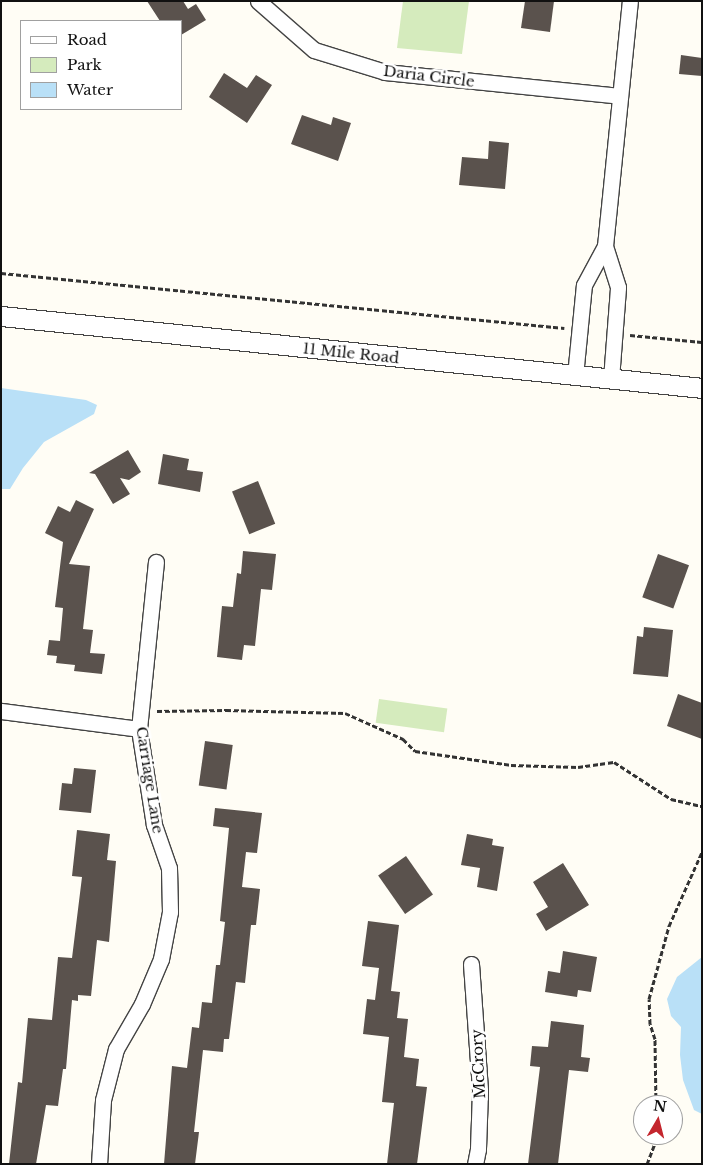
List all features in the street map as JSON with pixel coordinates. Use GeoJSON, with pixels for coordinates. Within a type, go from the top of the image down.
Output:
{"type":"FeatureCollection","features":[{"type":"Feature","properties":{"kind":"street","name":"Daria Circle"},"geometry":{"type":"LineString","coordinates":[[258,1],[314,50],[385,72],[620,96]]}},
{"type":"Feature","properties":{"kind":"street"},"geometry":{"type":"LineString","coordinates":[[575,376],[584,285],[605,246],[630,1]]}},
{"type":"Feature","properties":{"kind":"street"},"geometry":{"type":"LineString","coordinates":[[605,246],[618,287],[611,379]]}},
{"type":"Feature","properties":{"kind":"street","name":"11 Mile Road"},"geometry":{"type":"LineString","coordinates":[[1,316],[702,388]]}},
{"type":"Feature","properties":{"kind":"street","name":"Carriage Lane"},"geometry":{"type":"LineString","coordinates":[[100,1164],[103,1100],[116,1049],[142,1004],[160,959],[170,912],[169,868],[154,825],[140,729],[156,562]]}},
{"type":"Feature","properties":{"kind":"street"},"geometry":{"type":"LineString","coordinates":[[2,710],[140,729]]}},
{"type":"Feature","properties":{"kind":"street","name":"McCrory"},"geometry":{"type":"LineString","coordinates":[[471,964],[480,1090],[478,1148],[475,1164]]}},
{"type":"Feature","properties":{"kind":"path"},"geometry":{"type":"LineString","coordinates":[[1,273],[579,329]]}},
{"type":"Feature","properties":{"kind":"path"},"geometry":{"type":"LineString","coordinates":[[614,333],[702,342]]}},
{"type":"Feature","properties":{"kind":"path"},"geometry":{"type":"LineString","coordinates":[[141,712],[226,710],[345,714],[403,739],[415,751],[511,765],[578,766],[614,762],[671,800],[702,806]]}},
{"type":"Feature","properties":{"kind":"path"},"geometry":{"type":"LineString","coordinates":[[656,1095],[655,1039],[650,1024],[650,1000],[669,926],[702,852]]}},
{"type":"Feature","properties":{"kind":"path"},"geometry":{"type":"LineString","coordinates":[[647,1164],[654,1145]]}},
{"type":"Feature","properties":{"kind":"green space"},"geometry":{"type":"Polygon","coordinates":[[[403,1],[469,1],[462,54],[397,48],[403,1]]]}},
{"type":"Feature","properties":{"kind":"green space"},"geometry":{"type":"Polygon","coordinates":[[[379,699],[447,709],[444,732],[376,723],[379,699]]]}},
{"type":"Feature","properties":{"kind":"water"},"geometry":{"type":"Polygon","coordinates":[[[1,388],[86,400],[97,405],[94,414],[44,442],[23,468],[10,489],[1,489],[1,388]]]}},
{"type":"Feature","properties":{"kind":"water"},"geometry":{"type":"Polygon","coordinates":[[[702,957],[702,1114],[694,1110],[683,1080],[680,1055],[681,1027],[671,1016],[667,999],[677,977],[702,957]]]}},
{"type":"Feature","properties":{"kind":"building"},"geometry":{"type":"Polygon","coordinates":[[[147,1],[183,1],[188,9],[196,4],[206,20],[182,34],[182,20],[159,20],[147,1]]]}},
{"type":"Feature","properties":{"kind":"building"},"geometry":{"type":"Polygon","coordinates":[[[525,1],[554,1],[550,32],[521,28],[525,1]]]}},
{"type":"Feature","properties":{"kind":"building"},"geometry":{"type":"Polygon","coordinates":[[[681,55],[702,58],[702,76],[679,74],[681,55]]]}},
{"type":"Feature","properties":{"kind":"building"},"geometry":{"type":"Polygon","coordinates":[[[224,73],[247,88],[256,75],[272,85],[247,123],[209,97],[224,73]]]}},
{"type":"Feature","properties":{"kind":"building"},"geometry":{"type":"Polygon","coordinates":[[[302,115],[331,125],[333,117],[351,123],[338,161],[291,144],[302,115]]]}},
{"type":"Feature","properties":{"kind":"building"},"geometry":{"type":"Polygon","coordinates":[[[489,141],[509,143],[505,189],[459,185],[462,157],[488,159],[489,141]]]}},
{"type":"Feature","properties":{"kind":"building"},"geometry":{"type":"Polygon","coordinates":[[[128,450],[141,472],[129,480],[120,478],[130,494],[113,504],[95,474],[89,473],[128,450]]]}},
{"type":"Feature","properties":{"kind":"building"},"geometry":{"type":"Polygon","coordinates":[[[163,454],[189,459],[187,470],[203,472],[200,492],[158,484],[163,454]]]}},
{"type":"Feature","properties":{"kind":"building"},"geometry":{"type":"Polygon","coordinates":[[[258,481],[275,524],[249,534],[232,491],[258,481]]]}},
{"type":"Feature","properties":{"kind":"building"},"geometry":{"type":"Polygon","coordinates":[[[76,500],[94,509],[69,564],[90,566],[83,629],[93,630],[90,653],[105,654],[102,674],[74,671],[75,665],[56,663],[57,656],[47,655],[49,640],[60,641],[63,608],[55,607],[63,542],[45,533],[58,506],[70,512],[76,500]]]}},
{"type":"Feature","properties":{"kind":"building"},"geometry":{"type":"Polygon","coordinates":[[[243,551],[276,554],[272,590],[261,589],[255,646],[244,645],[242,660],[217,657],[222,606],[233,607],[237,573],[241,574],[243,551]]]}},
{"type":"Feature","properties":{"kind":"building"},"geometry":{"type":"Polygon","coordinates":[[[658,554],[689,565],[673,609],[642,597],[658,554]]]}},
{"type":"Feature","properties":{"kind":"building"},"geometry":{"type":"Polygon","coordinates":[[[644,627],[673,630],[668,677],[633,674],[637,636],[643,637],[644,627]]]}},
{"type":"Feature","properties":{"kind":"building"},"geometry":{"type":"Polygon","coordinates":[[[678,694],[702,703],[702,739],[667,726],[678,694]]]}},
{"type":"Feature","properties":{"kind":"building"},"geometry":{"type":"Polygon","coordinates":[[[205,741],[233,745],[226,789],[199,786],[205,741]]]}},
{"type":"Feature","properties":{"kind":"building"},"geometry":{"type":"Polygon","coordinates":[[[74,768],[96,770],[91,813],[59,810],[62,783],[72,784],[74,768]]]}},
{"type":"Feature","properties":{"kind":"building"},"geometry":{"type":"Polygon","coordinates":[[[215,808],[262,813],[257,853],[246,852],[242,887],[260,889],[256,925],[251,925],[245,983],[236,982],[229,1039],[224,1039],[223,1052],[203,1050],[194,1132],[199,1132],[195,1164],[164,1164],[172,1066],[187,1068],[192,1027],[199,1028],[202,1002],[212,1003],[216,965],[220,965],[225,922],[220,921],[229,828],[213,826],[215,808]]]}},
{"type":"Feature","properties":{"kind":"building"},"geometry":{"type":"Polygon","coordinates":[[[77,830],[110,834],[107,860],[116,861],[109,942],[97,940],[91,996],[78,995],[78,1001],[72,1000],[66,1069],[63,1069],[58,1106],[46,1105],[36,1164],[9,1164],[18,1082],[22,1083],[28,1018],[52,1020],[58,957],[72,958],[82,877],[72,876],[77,830]]]}},
{"type":"Feature","properties":{"kind":"building"},"geometry":{"type":"Polygon","coordinates":[[[467,834],[493,839],[492,845],[504,847],[497,891],[477,887],[480,868],[461,865],[467,834]]]}},
{"type":"Feature","properties":{"kind":"building"},"geometry":{"type":"Polygon","coordinates":[[[406,856],[433,895],[405,914],[378,876],[406,856]]]}},
{"type":"Feature","properties":{"kind":"building"},"geometry":{"type":"Polygon","coordinates":[[[563,863],[589,905],[546,931],[536,914],[548,907],[533,882],[563,863]]]}},
{"type":"Feature","properties":{"kind":"building"},"geometry":{"type":"Polygon","coordinates":[[[368,921],[399,925],[391,991],[400,992],[397,1018],[408,1019],[404,1057],[419,1059],[416,1086],[427,1087],[417,1164],[387,1164],[394,1103],[382,1102],[389,1037],[363,1034],[367,999],[375,1000],[379,968],[362,966],[368,921]]]}},
{"type":"Feature","properties":{"kind":"building"},"geometry":{"type":"Polygon","coordinates":[[[563,951],[597,957],[591,992],[578,990],[577,997],[545,992],[548,971],[560,973],[563,951]]]}},
{"type":"Feature","properties":{"kind":"building"},"geometry":{"type":"Polygon","coordinates":[[[551,1021],[584,1025],[581,1057],[590,1058],[588,1072],[569,1070],[558,1164],[528,1164],[540,1067],[530,1066],[532,1046],[548,1047],[551,1021]]]}}]}
